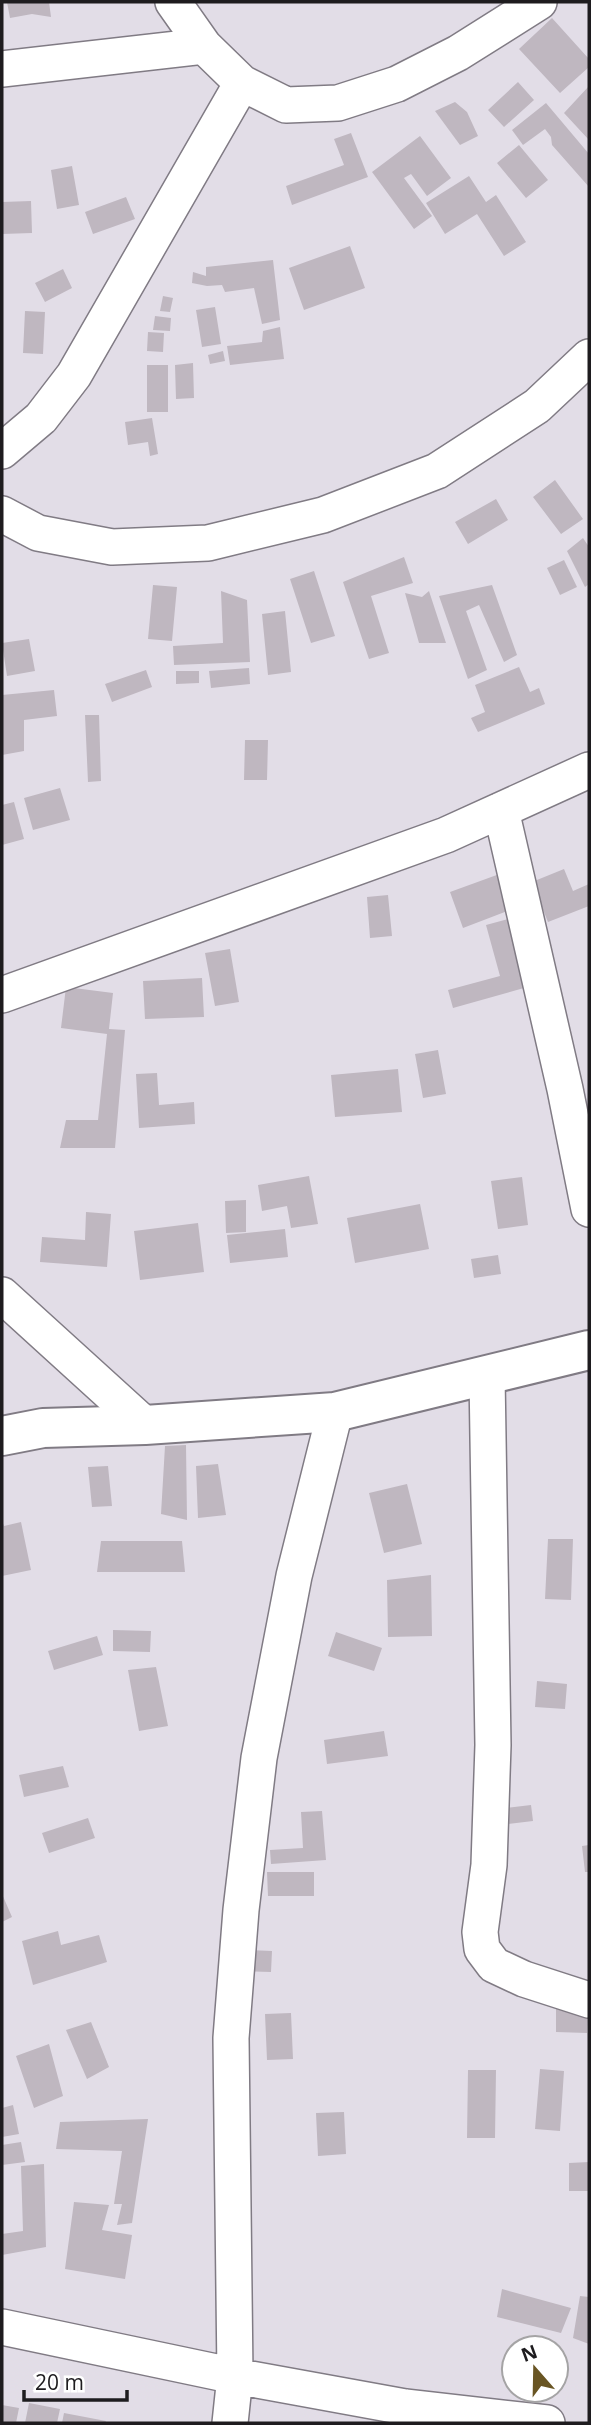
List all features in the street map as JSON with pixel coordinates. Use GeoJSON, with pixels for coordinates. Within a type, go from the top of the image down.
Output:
{"type":"FeatureCollection","features":[{"type":"Feature","properties":{"kind":"street"},"geometry":{"type":"LineString","coordinates":[[173,2],[204,46],[242,83],[286,105],[338,103],[397,84],[458,53],[539,2]]}},
{"type":"Feature","properties":{"kind":"street"},"geometry":{"type":"LineString","coordinates":[[2,69],[204,46]]}},
{"type":"Feature","properties":{"kind":"street"},"geometry":{"type":"LineString","coordinates":[[2,451],[41,418],[74,375],[242,83]]}},
{"type":"Feature","properties":{"kind":"street"},"geometry":{"type":"LineString","coordinates":[[2,514],[38,533],[112,547],[208,543],[323,515],[437,471],[537,406],[589,357]]}},
{"type":"Feature","properties":{"kind":"street"},"geometry":{"type":"LineString","coordinates":[[2,995],[446,835],[589,770]]}},
{"type":"Feature","properties":{"kind":"street"},"geometry":{"type":"LineString","coordinates":[[501,810],[565,1089],[589,1209]]}},
{"type":"Feature","properties":{"kind":"street"},"geometry":{"type":"LineString","coordinates":[[2,1295],[145,1425]]}},
{"type":"Feature","properties":{"kind":"street"},"geometry":{"type":"LineString","coordinates":[[2,1436],[43,1428],[145,1425],[335,1412],[589,1350]]}},
{"type":"Feature","properties":{"kind":"street"},"geometry":{"type":"LineString","coordinates":[[487,1376],[493,1745],[489,1865],[480,1932],[482,1949],[494,1965],[524,1979],[589,2000]]}},
{"type":"Feature","properties":{"kind":"street"},"geometry":{"type":"LineString","coordinates":[[230,2423],[235,2376],[231,2038],[241,1910],[264,1732],[294,1576],[335,1412]]}},
{"type":"Feature","properties":{"kind":"street"},"geometry":{"type":"LineString","coordinates":[[2,2327],[235,2376],[405,2407],[547,2423]]}},
{"type":"Feature","properties":{"kind":"building"},"geometry":{"type":"Polygon","coordinates":[[[7,2],[49,2],[51,17],[32,14],[10,18],[7,2]]]}},
{"type":"Feature","properties":{"kind":"building"},"geometry":{"type":"Polygon","coordinates":[[[552,18],[589,59],[589,67],[560,93],[519,49],[552,18]]]}},
{"type":"Feature","properties":{"kind":"building"},"geometry":{"type":"Polygon","coordinates":[[[518,82],[534,100],[504,127],[488,110],[518,82]]]}},
{"type":"Feature","properties":{"kind":"building"},"geometry":{"type":"Polygon","coordinates":[[[589,86],[589,140],[564,113],[589,86]]]}},
{"type":"Feature","properties":{"kind":"building"},"geometry":{"type":"Polygon","coordinates":[[[455,102],[467,112],[478,136],[460,145],[435,111],[455,102]]]}},
{"type":"Feature","properties":{"kind":"building"},"geometry":{"type":"Polygon","coordinates":[[[546,103],[589,154],[589,187],[552,145],[551,137],[545,129],[523,145],[512,130],[546,103]]]}},
{"type":"Feature","properties":{"kind":"building"},"geometry":{"type":"Polygon","coordinates":[[[351,133],[368,177],[292,205],[286,186],[344,165],[334,139],[351,133]]]}},
{"type":"Feature","properties":{"kind":"building"},"geometry":{"type":"Polygon","coordinates":[[[420,136],[451,178],[427,196],[411,174],[404,178],[432,216],[414,229],[372,172],[420,136]]]}},
{"type":"Feature","properties":{"kind":"building"},"geometry":{"type":"Polygon","coordinates":[[[519,145],[548,180],[526,198],[497,163],[519,145]]]}},
{"type":"Feature","properties":{"kind":"building"},"geometry":{"type":"Polygon","coordinates":[[[72,166],[79,205],[57,209],[51,170],[72,166]]]}},
{"type":"Feature","properties":{"kind":"building"},"geometry":{"type":"Polygon","coordinates":[[[469,176],[486,202],[496,195],[526,242],[504,256],[477,214],[445,234],[426,203],[469,176]]]}},
{"type":"Feature","properties":{"kind":"building"},"geometry":{"type":"Polygon","coordinates":[[[126,197],[135,219],[93,234],[85,212],[126,197]]]}},
{"type":"Feature","properties":{"kind":"building"},"geometry":{"type":"Polygon","coordinates":[[[31,201],[32,233],[2,234],[2,202],[31,201]]]}},
{"type":"Feature","properties":{"kind":"building"},"geometry":{"type":"Polygon","coordinates":[[[350,246],[365,288],[304,310],[289,268],[350,246]]]}},
{"type":"Feature","properties":{"kind":"building"},"geometry":{"type":"Polygon","coordinates":[[[273,260],[280,320],[262,324],[254,288],[225,292],[222,285],[192,283],[193,272],[206,276],[206,267],[273,260]]]}},
{"type":"Feature","properties":{"kind":"building"},"geometry":{"type":"Polygon","coordinates":[[[63,269],[72,288],[45,302],[35,283],[63,269]]]}},
{"type":"Feature","properties":{"kind":"building"},"geometry":{"type":"Polygon","coordinates":[[[163,296],[173,298],[170,312],[160,311],[163,296]]]}},
{"type":"Feature","properties":{"kind":"building"},"geometry":{"type":"Polygon","coordinates":[[[215,307],[221,344],[202,347],[196,310],[215,307]]]}},
{"type":"Feature","properties":{"kind":"building"},"geometry":{"type":"Polygon","coordinates":[[[25,311],[45,312],[43,354],[23,353],[25,311]]]}},
{"type":"Feature","properties":{"kind":"building"},"geometry":{"type":"Polygon","coordinates":[[[155,316],[171,318],[170,331],[153,330],[155,316]]]}},
{"type":"Feature","properties":{"kind":"building"},"geometry":{"type":"Polygon","coordinates":[[[280,327],[284,359],[230,365],[227,346],[262,342],[263,331],[280,327]]]}},
{"type":"Feature","properties":{"kind":"building"},"geometry":{"type":"Polygon","coordinates":[[[148,332],[164,333],[163,352],[147,351],[148,332]]]}},
{"type":"Feature","properties":{"kind":"building"},"geometry":{"type":"Polygon","coordinates":[[[223,351],[225,361],[210,364],[208,355],[223,351]]]}},
{"type":"Feature","properties":{"kind":"building"},"geometry":{"type":"Polygon","coordinates":[[[193,363],[194,398],[176,399],[175,365],[193,363]]]}},
{"type":"Feature","properties":{"kind":"building"},"geometry":{"type":"Polygon","coordinates":[[[147,365],[168,365],[168,412],[147,412],[147,365]]]}},
{"type":"Feature","properties":{"kind":"building"},"geometry":{"type":"Polygon","coordinates":[[[152,418],[158,454],[150,456],[148,442],[128,445],[125,422],[152,418]]]}},
{"type":"Feature","properties":{"kind":"building"},"geometry":{"type":"Polygon","coordinates":[[[555,480],[583,519],[561,534],[533,497],[555,480]]]}},
{"type":"Feature","properties":{"kind":"building"},"geometry":{"type":"Polygon","coordinates":[[[496,499],[508,520],[468,544],[455,522],[496,499]]]}},
{"type":"Feature","properties":{"kind":"building"},"geometry":{"type":"Polygon","coordinates":[[[583,538],[589,547],[589,584],[585,587],[567,551],[583,538]]]}},
{"type":"Feature","properties":{"kind":"building"},"geometry":{"type":"Polygon","coordinates":[[[404,557],[413,583],[371,596],[389,653],[369,659],[343,582],[404,557]]]}},
{"type":"Feature","properties":{"kind":"building"},"geometry":{"type":"Polygon","coordinates":[[[564,560],[577,587],[560,595],[547,568],[564,560]]]}},
{"type":"Feature","properties":{"kind":"building"},"geometry":{"type":"Polygon","coordinates":[[[314,571],[335,636],[311,643],[290,579],[314,571]]]}},
{"type":"Feature","properties":{"kind":"building"},"geometry":{"type":"Polygon","coordinates":[[[153,585],[177,587],[172,641],[148,639],[153,585]]]}},
{"type":"Feature","properties":{"kind":"building"},"geometry":{"type":"Polygon","coordinates":[[[492,585],[517,655],[504,662],[479,605],[466,611],[487,670],[468,679],[439,596],[492,585]]]}},
{"type":"Feature","properties":{"kind":"building"},"geometry":{"type":"Polygon","coordinates":[[[221,591],[247,600],[250,662],[174,665],[173,646],[223,643],[221,591]]]}},
{"type":"Feature","properties":{"kind":"building"},"geometry":{"type":"Polygon","coordinates":[[[429,591],[446,643],[419,643],[405,593],[422,597],[429,591]]]}},
{"type":"Feature","properties":{"kind":"building"},"geometry":{"type":"Polygon","coordinates":[[[285,611],[291,672],[268,675],[262,614],[285,611]]]}},
{"type":"Feature","properties":{"kind":"building"},"geometry":{"type":"Polygon","coordinates":[[[29,639],[35,671],[7,676],[2,643],[29,639]]]}},
{"type":"Feature","properties":{"kind":"building"},"geometry":{"type":"Polygon","coordinates":[[[519,667],[530,692],[539,688],[545,704],[478,732],[471,718],[485,712],[475,685],[519,667]]]}},
{"type":"Feature","properties":{"kind":"building"},"geometry":{"type":"Polygon","coordinates":[[[249,668],[250,684],[211,688],[209,671],[249,668]]]}},
{"type":"Feature","properties":{"kind":"building"},"geometry":{"type":"Polygon","coordinates":[[[146,670],[152,687],[112,702],[105,684],[146,670]]]}},
{"type":"Feature","properties":{"kind":"building"},"geometry":{"type":"Polygon","coordinates":[[[176,671],[199,671],[199,683],[176,684],[176,671]]]}},
{"type":"Feature","properties":{"kind":"building"},"geometry":{"type":"Polygon","coordinates":[[[54,690],[57,716],[24,720],[24,751],[2,755],[2,695],[54,690]]]}},
{"type":"Feature","properties":{"kind":"building"},"geometry":{"type":"Polygon","coordinates":[[[85,715],[99,715],[101,781],[88,782],[85,715]]]}},
{"type":"Feature","properties":{"kind":"building"},"geometry":{"type":"Polygon","coordinates":[[[245,740],[268,740],[267,780],[244,780],[245,740]]]}},
{"type":"Feature","properties":{"kind":"building"},"geometry":{"type":"Polygon","coordinates":[[[60,788],[70,820],[33,830],[24,798],[60,788]]]}},
{"type":"Feature","properties":{"kind":"building"},"geometry":{"type":"Polygon","coordinates":[[[14,802],[24,839],[2,845],[2,805],[14,802]]]}},
{"type":"Feature","properties":{"kind":"building"},"geometry":{"type":"Polygon","coordinates":[[[564,869],[573,891],[589,884],[589,906],[548,922],[532,882],[564,869]]]}},
{"type":"Feature","properties":{"kind":"building"},"geometry":{"type":"Polygon","coordinates":[[[505,872],[518,907],[463,928],[450,892],[505,872]]]}},
{"type":"Feature","properties":{"kind":"building"},"geometry":{"type":"Polygon","coordinates":[[[388,895],[392,936],[370,938],[367,897],[388,895]]]}},
{"type":"Feature","properties":{"kind":"building"},"geometry":{"type":"Polygon","coordinates":[[[512,918],[531,986],[453,1008],[448,990],[500,976],[486,925],[512,918]]]}},
{"type":"Feature","properties":{"kind":"building"},"geometry":{"type":"Polygon","coordinates":[[[230,949],[239,1002],[215,1006],[205,953],[230,949]]]}},
{"type":"Feature","properties":{"kind":"building"},"geometry":{"type":"Polygon","coordinates":[[[202,978],[204,1017],[145,1019],[143,981],[202,978]]]}},
{"type":"Feature","properties":{"kind":"building"},"geometry":{"type":"Polygon","coordinates":[[[66,987],[113,993],[109,1029],[125,1030],[115,1148],[60,1148],[66,1120],[98,1120],[107,1034],[61,1028],[66,987]]]}},
{"type":"Feature","properties":{"kind":"building"},"geometry":{"type":"Polygon","coordinates":[[[438,1050],[446,1094],[423,1098],[415,1054],[438,1050]]]}},
{"type":"Feature","properties":{"kind":"building"},"geometry":{"type":"Polygon","coordinates":[[[398,1069],[402,1112],[335,1117],[331,1075],[398,1069]]]}},
{"type":"Feature","properties":{"kind":"building"},"geometry":{"type":"Polygon","coordinates":[[[157,1073],[159,1105],[194,1102],[195,1124],[139,1128],[136,1074],[157,1073]]]}},
{"type":"Feature","properties":{"kind":"building"},"geometry":{"type":"Polygon","coordinates":[[[309,1176],[318,1224],[291,1228],[287,1206],[262,1211],[258,1185],[309,1176]]]}},
{"type":"Feature","properties":{"kind":"building"},"geometry":{"type":"Polygon","coordinates":[[[522,1177],[528,1225],[498,1229],[491,1181],[522,1177]]]}},
{"type":"Feature","properties":{"kind":"building"},"geometry":{"type":"Polygon","coordinates":[[[246,1200],[246,1232],[226,1233],[225,1201],[246,1200]]]}},
{"type":"Feature","properties":{"kind":"building"},"geometry":{"type":"Polygon","coordinates":[[[420,1204],[429,1249],[355,1263],[347,1218],[420,1204]]]}},
{"type":"Feature","properties":{"kind":"building"},"geometry":{"type":"Polygon","coordinates":[[[86,1212],[111,1214],[107,1267],[40,1262],[42,1237],[85,1240],[86,1212]]]}},
{"type":"Feature","properties":{"kind":"building"},"geometry":{"type":"Polygon","coordinates":[[[198,1223],[204,1272],[140,1280],[134,1231],[198,1223]]]}},
{"type":"Feature","properties":{"kind":"building"},"geometry":{"type":"Polygon","coordinates":[[[285,1229],[288,1257],[230,1263],[227,1235],[285,1229]]]}},
{"type":"Feature","properties":{"kind":"building"},"geometry":{"type":"Polygon","coordinates":[[[498,1255],[501,1274],[474,1278],[471,1259],[498,1255]]]}},
{"type":"Feature","properties":{"kind":"building"},"geometry":{"type":"Polygon","coordinates":[[[186,1445],[187,1520],[161,1514],[165,1446],[186,1445]]]}},
{"type":"Feature","properties":{"kind":"building"},"geometry":{"type":"Polygon","coordinates":[[[218,1464],[226,1515],[198,1518],[196,1466],[218,1464]]]}},
{"type":"Feature","properties":{"kind":"building"},"geometry":{"type":"Polygon","coordinates":[[[108,1466],[112,1506],[92,1507],[88,1467],[108,1466]]]}},
{"type":"Feature","properties":{"kind":"building"},"geometry":{"type":"Polygon","coordinates":[[[407,1484],[422,1544],[384,1553],[369,1493],[407,1484]]]}},
{"type":"Feature","properties":{"kind":"building"},"geometry":{"type":"Polygon","coordinates":[[[2,1521],[4,1526],[21,1522],[31,1570],[2,1576],[2,1521]]]}},
{"type":"Feature","properties":{"kind":"building"},"geometry":{"type":"Polygon","coordinates":[[[548,1539],[573,1539],[571,1600],[545,1599],[548,1539]]]}},
{"type":"Feature","properties":{"kind":"building"},"geometry":{"type":"Polygon","coordinates":[[[101,1541],[182,1541],[185,1572],[97,1572],[101,1541]]]}},
{"type":"Feature","properties":{"kind":"building"},"geometry":{"type":"Polygon","coordinates":[[[431,1575],[432,1636],[388,1637],[387,1580],[431,1575]]]}},
{"type":"Feature","properties":{"kind":"building"},"geometry":{"type":"Polygon","coordinates":[[[113,1630],[151,1631],[150,1652],[113,1651],[113,1630]]]}},
{"type":"Feature","properties":{"kind":"building"},"geometry":{"type":"Polygon","coordinates":[[[336,1632],[382,1648],[374,1671],[328,1656],[336,1632]]]}},
{"type":"Feature","properties":{"kind":"building"},"geometry":{"type":"Polygon","coordinates":[[[97,1636],[103,1655],[54,1670],[48,1651],[97,1636]]]}},
{"type":"Feature","properties":{"kind":"building"},"geometry":{"type":"Polygon","coordinates":[[[156,1667],[168,1726],[139,1731],[128,1670],[156,1667]]]}},
{"type":"Feature","properties":{"kind":"building"},"geometry":{"type":"Polygon","coordinates":[[[537,1681],[567,1684],[565,1709],[535,1707],[537,1681]]]}},
{"type":"Feature","properties":{"kind":"building"},"geometry":{"type":"Polygon","coordinates":[[[384,1731],[388,1756],[327,1764],[324,1740],[384,1731]]]}},
{"type":"Feature","properties":{"kind":"building"},"geometry":{"type":"Polygon","coordinates":[[[63,1766],[69,1787],[24,1797],[19,1775],[63,1766]]]}},
{"type":"Feature","properties":{"kind":"building"},"geometry":{"type":"Polygon","coordinates":[[[531,1805],[533,1821],[500,1825],[497,1809],[531,1805]]]}},
{"type":"Feature","properties":{"kind":"building"},"geometry":{"type":"Polygon","coordinates":[[[322,1811],[326,1860],[271,1864],[270,1850],[303,1848],[301,1812],[322,1811]]]}},
{"type":"Feature","properties":{"kind":"building"},"geometry":{"type":"Polygon","coordinates":[[[88,1818],[95,1838],[49,1853],[42,1833],[88,1818]]]}},
{"type":"Feature","properties":{"kind":"building"},"geometry":{"type":"Polygon","coordinates":[[[589,1845],[589,1872],[585,1872],[582,1846],[589,1845]]]}},
{"type":"Feature","properties":{"kind":"building"},"geometry":{"type":"Polygon","coordinates":[[[267,1872],[314,1872],[314,1896],[268,1896],[267,1872]]]}},
{"type":"Feature","properties":{"kind":"building"},"geometry":{"type":"Polygon","coordinates":[[[2,1894],[12,1917],[2,1922],[2,1894]]]}},
{"type":"Feature","properties":{"kind":"building"},"geometry":{"type":"Polygon","coordinates":[[[58,1931],[61,1945],[99,1935],[107,1962],[33,1985],[22,1941],[58,1931]]]}},
{"type":"Feature","properties":{"kind":"building"},"geometry":{"type":"Polygon","coordinates":[[[244,1950],[272,1951],[271,1972],[243,1971],[244,1950]]]}},
{"type":"Feature","properties":{"kind":"building"},"geometry":{"type":"Polygon","coordinates":[[[556,2001],[588,2002],[587,2033],[556,2032],[556,2001]]]}},
{"type":"Feature","properties":{"kind":"building"},"geometry":{"type":"Polygon","coordinates":[[[291,2013],[293,2059],[267,2060],[265,2014],[291,2013]]]}},
{"type":"Feature","properties":{"kind":"building"},"geometry":{"type":"Polygon","coordinates":[[[91,2022],[109,2067],[87,2079],[66,2030],[91,2022]]]}},
{"type":"Feature","properties":{"kind":"building"},"geometry":{"type":"Polygon","coordinates":[[[49,2044],[63,2096],[34,2108],[16,2056],[49,2044]]]}},
{"type":"Feature","properties":{"kind":"building"},"geometry":{"type":"Polygon","coordinates":[[[540,2069],[564,2071],[560,2131],[535,2129],[540,2069]]]}},
{"type":"Feature","properties":{"kind":"building"},"geometry":{"type":"Polygon","coordinates":[[[468,2070],[496,2070],[495,2138],[467,2138],[468,2070]]]}},
{"type":"Feature","properties":{"kind":"building"},"geometry":{"type":"Polygon","coordinates":[[[13,2105],[19,2134],[2,2137],[2,2108],[13,2105]]]}},
{"type":"Feature","properties":{"kind":"building"},"geometry":{"type":"Polygon","coordinates":[[[344,2112],[346,2154],[318,2156],[316,2113],[344,2112]]]}},
{"type":"Feature","properties":{"kind":"building"},"geometry":{"type":"Polygon","coordinates":[[[148,2119],[132,2223],[117,2225],[122,2204],[114,2204],[122,2151],[56,2149],[60,2122],[148,2119]]]}},
{"type":"Feature","properties":{"kind":"building"},"geometry":{"type":"Polygon","coordinates":[[[21,2142],[25,2162],[2,2165],[2,2145],[21,2142]]]}},
{"type":"Feature","properties":{"kind":"building"},"geometry":{"type":"Polygon","coordinates":[[[589,2162],[589,2191],[569,2191],[569,2163],[589,2162]]]}},
{"type":"Feature","properties":{"kind":"building"},"geometry":{"type":"Polygon","coordinates":[[[44,2164],[46,2247],[2,2255],[2,2234],[23,2231],[21,2166],[44,2164]]]}},
{"type":"Feature","properties":{"kind":"building"},"geometry":{"type":"Polygon","coordinates":[[[74,2202],[109,2205],[102,2230],[132,2235],[125,2279],[65,2269],[74,2202]]]}},
{"type":"Feature","properties":{"kind":"building"},"geometry":{"type":"Polygon","coordinates":[[[502,2289],[571,2308],[561,2333],[497,2317],[502,2289]]]}},
{"type":"Feature","properties":{"kind":"building"},"geometry":{"type":"Polygon","coordinates":[[[580,2296],[589,2297],[589,2344],[573,2338],[580,2296]]]}},
{"type":"Feature","properties":{"kind":"building"},"geometry":{"type":"Polygon","coordinates":[[[29,2403],[60,2409],[57,2423],[25,2423],[29,2403]]]}},
{"type":"Feature","properties":{"kind":"building"},"geometry":{"type":"Polygon","coordinates":[[[2,2405],[19,2408],[16,2423],[2,2423],[2,2405]]]}},
{"type":"Feature","properties":{"kind":"building"},"geometry":{"type":"Polygon","coordinates":[[[64,2413],[106,2421],[62,2423],[64,2413]]]}}]}
